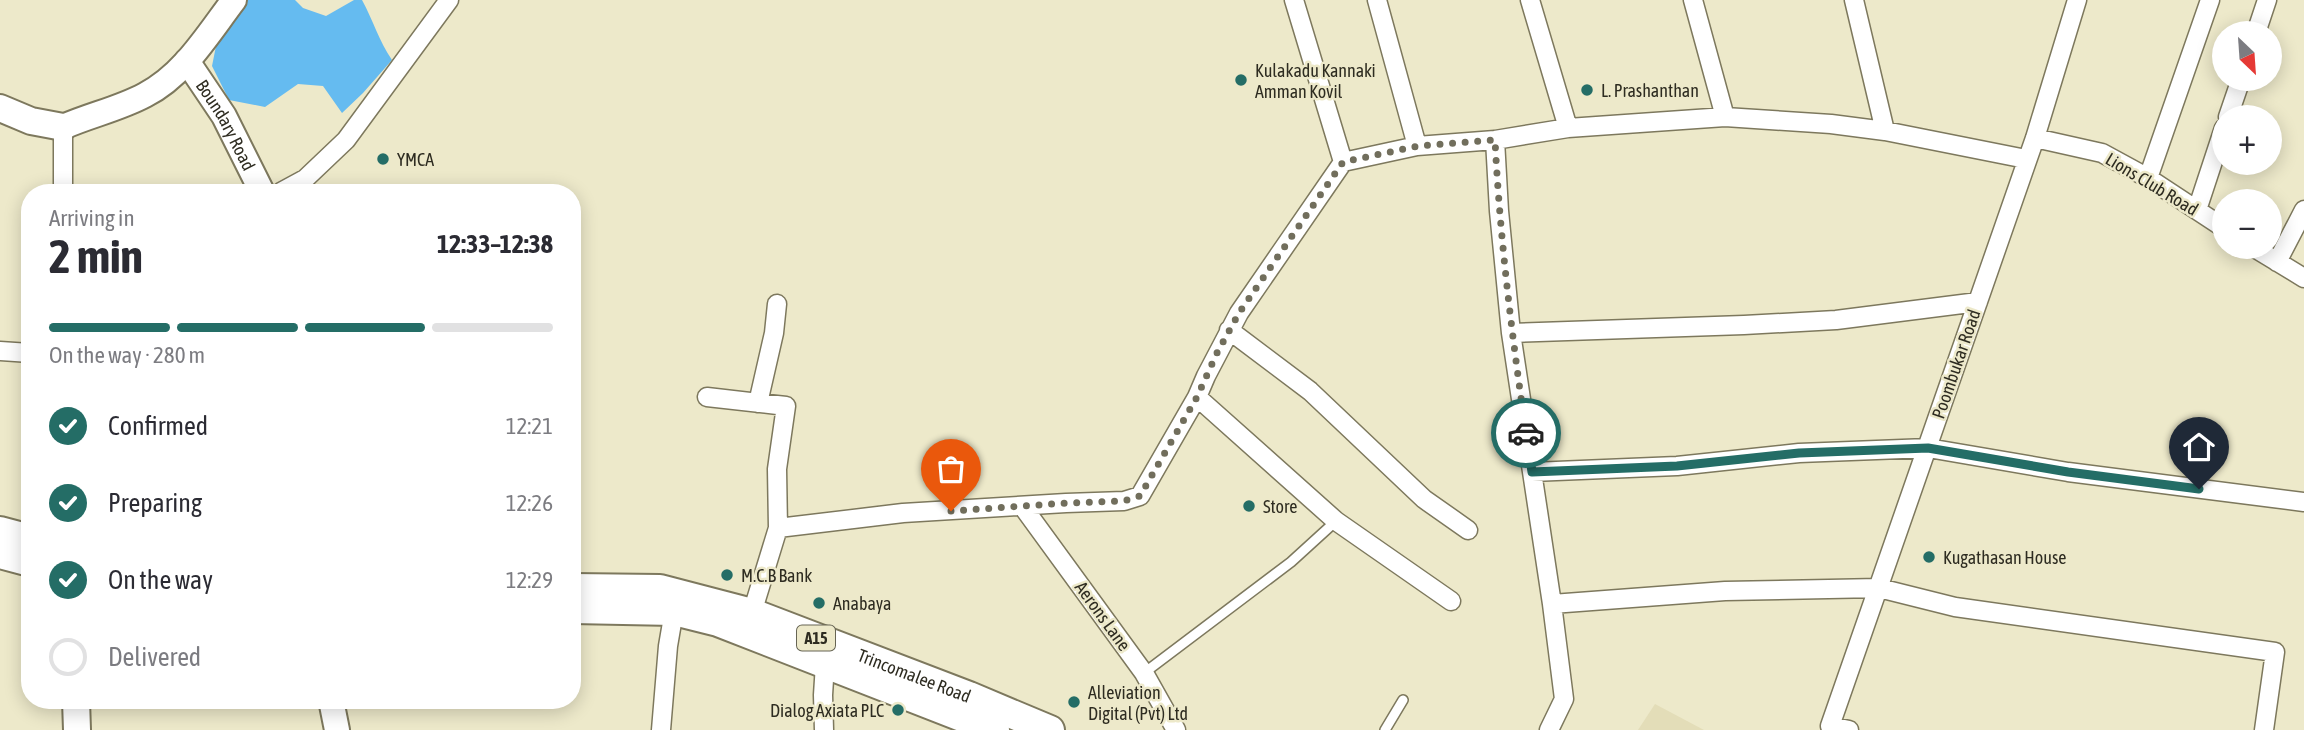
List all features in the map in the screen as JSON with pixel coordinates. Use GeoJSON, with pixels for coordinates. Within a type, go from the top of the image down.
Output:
{"type":"FeatureCollection","features":[{"type":"Feature","properties":{"kind":"highway"},"geometry":{"type":"LineString","coordinates":[[0,531],[21,537]]}},
{"type":"Feature","properties":{"kind":"highway"},"geometry":{"type":"LineString","coordinates":[[0,554],[21,560]]}},
{"type":"Feature","properties":{"kind":"highway","name":"Trincomalee Road"},"geometry":{"type":"LineString","coordinates":[[581,588],[660,589],[752,613],[1050,730]]}},
{"type":"Feature","properties":{"kind":"highway","name":"Trincomalee Road"},"geometry":{"type":"LineString","coordinates":[[581,609],[674,611],[718,622],[995,730]]}},
{"type":"Feature","properties":{"kind":"main road"},"geometry":{"type":"LineString","coordinates":[[0,108],[31,121],[63,127],[143,97],[171,79],[234,0]]}},
{"type":"Feature","properties":{"kind":"main road","name":"Boundary Road"},"geometry":{"type":"LineString","coordinates":[[187,61],[224,116],[258,184]]}},
{"type":"Feature","properties":{"kind":"main road"},"geometry":{"type":"LineString","coordinates":[[76,709],[77,730]]}},
{"type":"Feature","properties":{"kind":"main road"},"geometry":{"type":"LineString","coordinates":[[333,709],[337,730]]}},
{"type":"Feature","properties":{"kind":"street"},"geometry":{"type":"LineString","coordinates":[[296,184],[305,179],[346,140],[449,0]]}},
{"type":"Feature","properties":{"kind":"street"},"geometry":{"type":"LineString","coordinates":[[1294,0],[1343,162]]}},
{"type":"Feature","properties":{"kind":"street"},"geometry":{"type":"LineString","coordinates":[[1377,0],[1418,146]]}},
{"type":"Feature","properties":{"kind":"street"},"geometry":{"type":"LineString","coordinates":[[1530,0],[1568,128]]}},
{"type":"Feature","properties":{"kind":"street"},"geometry":{"type":"LineString","coordinates":[[1693,0],[1725,117]]}},
{"type":"Feature","properties":{"kind":"street"},"geometry":{"type":"LineString","coordinates":[[1854,0],[1885,131]]}},
{"type":"Feature","properties":{"kind":"street","name":"Poombukar Road"},"geometry":{"type":"LineString","coordinates":[[1849,730],[1830,726],[2035,138],[2077,0]]}},
{"type":"Feature","properties":{"kind":"street"},"geometry":{"type":"LineString","coordinates":[[2148,178],[2210,0]]}},
{"type":"Feature","properties":{"kind":"street"},"geometry":{"type":"LineString","coordinates":[[2260,21],[2267,0]]}},
{"type":"Feature","properties":{"kind":"street"},"geometry":{"type":"LineString","coordinates":[[778,528],[903,513],[1124,501],[1140,496],[1197,397],[1229,330],[1343,162],[1418,146],[1495,140],[1568,128],[1725,117],[1831,124],[1885,131],[2026,159]]}},
{"type":"Feature","properties":{"kind":"street"},"geometry":{"type":"LineString","coordinates":[[62,184],[63,127]]}},
{"type":"Feature","properties":{"kind":"street","name":"Lions Club Road"},"geometry":{"type":"LineString","coordinates":[[2035,138],[2102,153],[2148,178],[2212,220]]}},
{"type":"Feature","properties":{"kind":"street"},"geometry":{"type":"LineString","coordinates":[[1495,140],[1511,333],[1552,604],[1563,699],[1549,730]]}},
{"type":"Feature","properties":{"kind":"street"},"geometry":{"type":"LineString","coordinates":[[2197,210],[2212,164]]}},
{"type":"Feature","properties":{"kind":"street"},"geometry":{"type":"LineString","coordinates":[[2277,262],[2304,210]]}},
{"type":"Feature","properties":{"kind":"street"},"geometry":{"type":"LineString","coordinates":[[2272,259],[2304,278]]}},
{"type":"Feature","properties":{"kind":"street"},"geometry":{"type":"LineString","coordinates":[[1511,333],[1836,320],[1978,302]]}},
{"type":"Feature","properties":{"kind":"street"},"geometry":{"type":"LineString","coordinates":[[758,403],[774,333],[777,304]]}},
{"type":"Feature","properties":{"kind":"street"},"geometry":{"type":"LineString","coordinates":[[1229,330],[1310,391],[1424,499],[1468,530]]}},
{"type":"Feature","properties":{"kind":"street"},"geometry":{"type":"LineString","coordinates":[[0,351],[21,352]]}},
{"type":"Feature","properties":{"kind":"street"},"geometry":{"type":"LineString","coordinates":[[707,397],[786,406],[777,469],[778,528],[752,613]]}},
{"type":"Feature","properties":{"kind":"street"},"geometry":{"type":"LineString","coordinates":[[1197,397],[1336,521],[1451,601]]}},
{"type":"Feature","properties":{"kind":"street"},"geometry":{"type":"LineString","coordinates":[[1532,472],[1677,466],[1799,453],[1928,448],[2068,472],[2304,502]]}},
{"type":"Feature","properties":{"kind":"street","name":"Aerons Lane"},"geometry":{"type":"LineString","coordinates":[[1023,507],[1144,673],[1176,730]]}},
{"type":"Feature","properties":{"kind":"street"},"geometry":{"type":"LineString","coordinates":[[1552,604],[1725,591],[1879,588],[1955,607],[2275,652],[2264,730]]}},
{"type":"Feature","properties":{"kind":"street"},"geometry":{"type":"LineString","coordinates":[[661,730],[668,646],[674,611]]}},
{"type":"Feature","properties":{"kind":"street"},"geometry":{"type":"LineString","coordinates":[[824,730],[825,664]]}},
{"type":"Feature","properties":{"kind":"lane"},"geometry":{"type":"LineString","coordinates":[[1144,673],[1291,562],[1336,521]]}},
{"type":"Feature","properties":{"kind":"lane"},"geometry":{"type":"LineString","coordinates":[[1385,730],[1403,701]]}},
{"type":"Feature","properties":{"kind":"shaded area"},"geometry":{"type":"Polygon","coordinates":[[[1655,704],[1704,730],[1638,730],[1655,704]]]}},
{"type":"Feature","properties":{"kind":"water"},"geometry":{"type":"Polygon","coordinates":[[[245,0],[295,0],[303,8],[326,16],[354,0],[362,0],[392,60],[342,113],[323,86],[298,84],[265,107],[229,100],[212,66],[221,21],[245,0]]]}},
{"type":"Feature","properties":{"kind":"way so far"},"geometry":{"type":"LineString","coordinates":[[951,511],[1124,501],[1140,496],[1197,397],[1239,313],[1343,162],[1418,146],[1495,140],[1511,333],[1526,433]]}},
{"type":"Feature","properties":{"kind":"place","name":"Kulakadu Kannaki Amman Kovil"},"geometry":{"type":"Point","coordinates":[1241,80]}},
{"type":"Feature","properties":{"kind":"place","name":"L. Prashanthan"},"geometry":{"type":"Point","coordinates":[1587,90]}},
{"type":"Feature","properties":{"kind":"place","name":"YMCA"},"geometry":{"type":"Point","coordinates":[383,159]}},
{"type":"Feature","properties":{"kind":"place","name":"Store"},"geometry":{"type":"Point","coordinates":[1249,506]}},
{"type":"Feature","properties":{"kind":"place","name":"Kugathasan House"},"geometry":{"type":"Point","coordinates":[1929,557]}},
{"type":"Feature","properties":{"kind":"place","name":"M.C.B Bank"},"geometry":{"type":"Point","coordinates":[727,575]}},
{"type":"Feature","properties":{"kind":"place","name":"Anabaya"},"geometry":{"type":"Point","coordinates":[819,603]}},
{"type":"Feature","properties":{"kind":"place","name":"Alleviation Digital (Pvt) Ltd"},"geometry":{"type":"Point","coordinates":[1074,702]}},
{"type":"Feature","properties":{"kind":"place","name":"Dialog Axiata PLC"},"geometry":{"type":"Point","coordinates":[898,710]}},
{"type":"Feature","properties":{"kind":"route"},"geometry":{"type":"LineString","coordinates":[[1526,433],[1532,472],[1677,466],[1799,453],[1928,448],[2068,472],[2199,489]]}}]}
